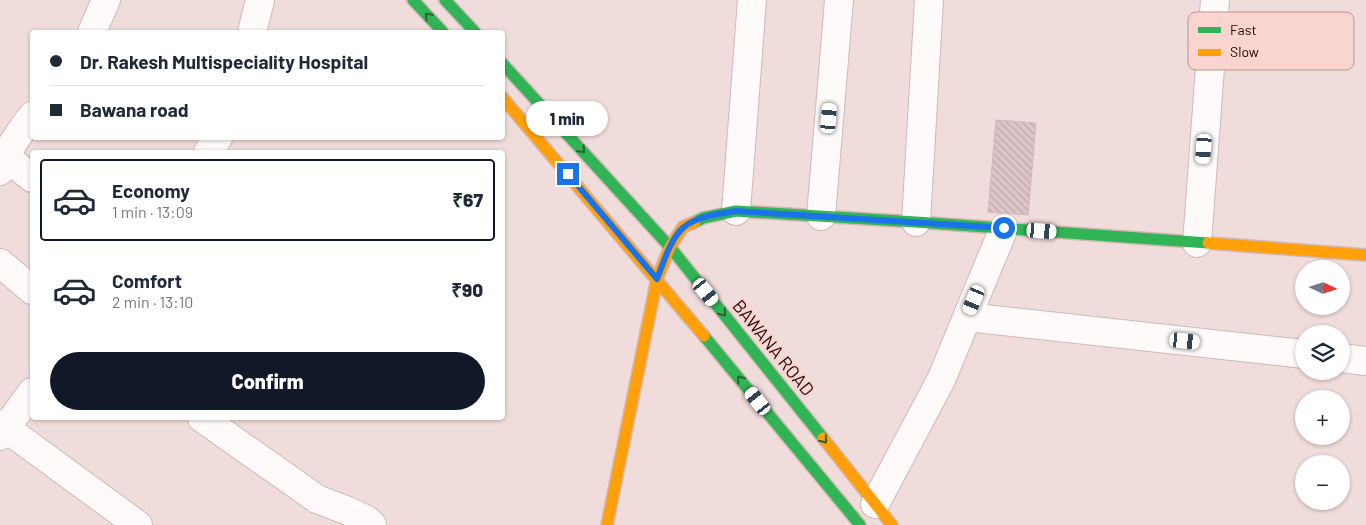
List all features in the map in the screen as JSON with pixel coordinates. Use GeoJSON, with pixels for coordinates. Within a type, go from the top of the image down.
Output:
{"type":"FeatureCollection","features":[{"type":"Feature","properties":{"kind":"street"},"geometry":{"type":"LineString","coordinates":[[93,30],[106,0]]}},
{"type":"Feature","properties":{"kind":"street"},"geometry":{"type":"LineString","coordinates":[[252,30],[260,0]]}},
{"type":"Feature","properties":{"kind":"street"},"geometry":{"type":"LineString","coordinates":[[413,0],[441,30]]}},
{"type":"Feature","properties":{"kind":"street"},"geometry":{"type":"LineString","coordinates":[[445,0],[473,30]]}},
{"type":"Feature","properties":{"kind":"street"},"geometry":{"type":"LineString","coordinates":[[736,211],[752,0]]}},
{"type":"Feature","properties":{"kind":"street"},"geometry":{"type":"LineString","coordinates":[[821,216],[839,0]]}},
{"type":"Feature","properties":{"kind":"street"},"geometry":{"type":"LineString","coordinates":[[916,222],[929,0]]}},
{"type":"Feature","properties":{"kind":"street","name":"BAWANA ROAD"},"geometry":{"type":"LineString","coordinates":[[505,66],[603,194],[657,279],[867,514],[892,525]]}},
{"type":"Feature","properties":{"kind":"street"},"geometry":{"type":"LineString","coordinates":[[1197,243],[1210,70]]}},
{"type":"Feature","properties":{"kind":"street","name":"BAWANA ROAD"},"geometry":{"type":"LineString","coordinates":[[505,100],[603,194],[670,247],[867,514]]}},
{"type":"Feature","properties":{"kind":"street"},"geometry":{"type":"LineString","coordinates":[[30,118],[16,136],[2,160],[30,177]]}},
{"type":"Feature","properties":{"kind":"street"},"geometry":{"type":"LineString","coordinates":[[606,525],[657,279],[670,247],[683,227],[702,218],[736,211],[1004,228],[1366,255]]}},
{"type":"Feature","properties":{"kind":"street"},"geometry":{"type":"LineString","coordinates":[[867,514],[941,380],[1004,228]]}},
{"type":"Feature","properties":{"kind":"street"},"geometry":{"type":"LineString","coordinates":[[0,263],[30,288]]}},
{"type":"Feature","properties":{"kind":"street"},"geometry":{"type":"LineString","coordinates":[[967,317],[1295,353]]}},
{"type":"Feature","properties":{"kind":"street"},"geometry":{"type":"LineString","coordinates":[[1350,359],[1366,361]]}},
{"type":"Feature","properties":{"kind":"street"},"geometry":{"type":"LineString","coordinates":[[30,395],[2,430],[138,525]]}},
{"type":"Feature","properties":{"kind":"street"},"geometry":{"type":"LineString","coordinates":[[205,420],[317,499],[348,511],[367,520],[372,525]]}},
{"type":"Feature","properties":{"kind":"building"},"geometry":{"type":"Polygon","coordinates":[[[996,120],[1036,123],[1028,215],[988,212],[996,120]]]}},
{"type":"Feature","properties":{"kind":"traffic: fast"},"geometry":{"type":"LineString","coordinates":[[413,0],[441,30]]}},
{"type":"Feature","properties":{"kind":"traffic: fast"},"geometry":{"type":"LineString","coordinates":[[445,0],[473,30]]}},
{"type":"Feature","properties":{"kind":"traffic: fast"},"geometry":{"type":"LineString","coordinates":[[505,66],[670,247],[823,438]]}},
{"type":"Feature","properties":{"kind":"traffic: fast"},"geometry":{"type":"LineString","coordinates":[[695,222],[703,218],[736,211],[1208,243]]}},
{"type":"Feature","properties":{"kind":"traffic: fast"},"geometry":{"type":"LineString","coordinates":[[704,336],[860,525]]}},
{"type":"Feature","properties":{"kind":"traffic: slow"},"geometry":{"type":"LineString","coordinates":[[505,101],[704,336]]}},
{"type":"Feature","properties":{"kind":"traffic: slow"},"geometry":{"type":"LineString","coordinates":[[607,525],[657,279],[670,247],[683,227],[695,222]]}},
{"type":"Feature","properties":{"kind":"traffic: slow"},"geometry":{"type":"LineString","coordinates":[[1208,243],[1366,255]]}},
{"type":"Feature","properties":{"kind":"traffic: slow"},"geometry":{"type":"LineString","coordinates":[[823,438],[892,525]]}},
{"type":"Feature","properties":{"kind":"route"},"geometry":{"type":"LineString","coordinates":[[568,174],[657,279],[670,247],[683,227],[702,218],[736,211],[1004,228]]}}]}
